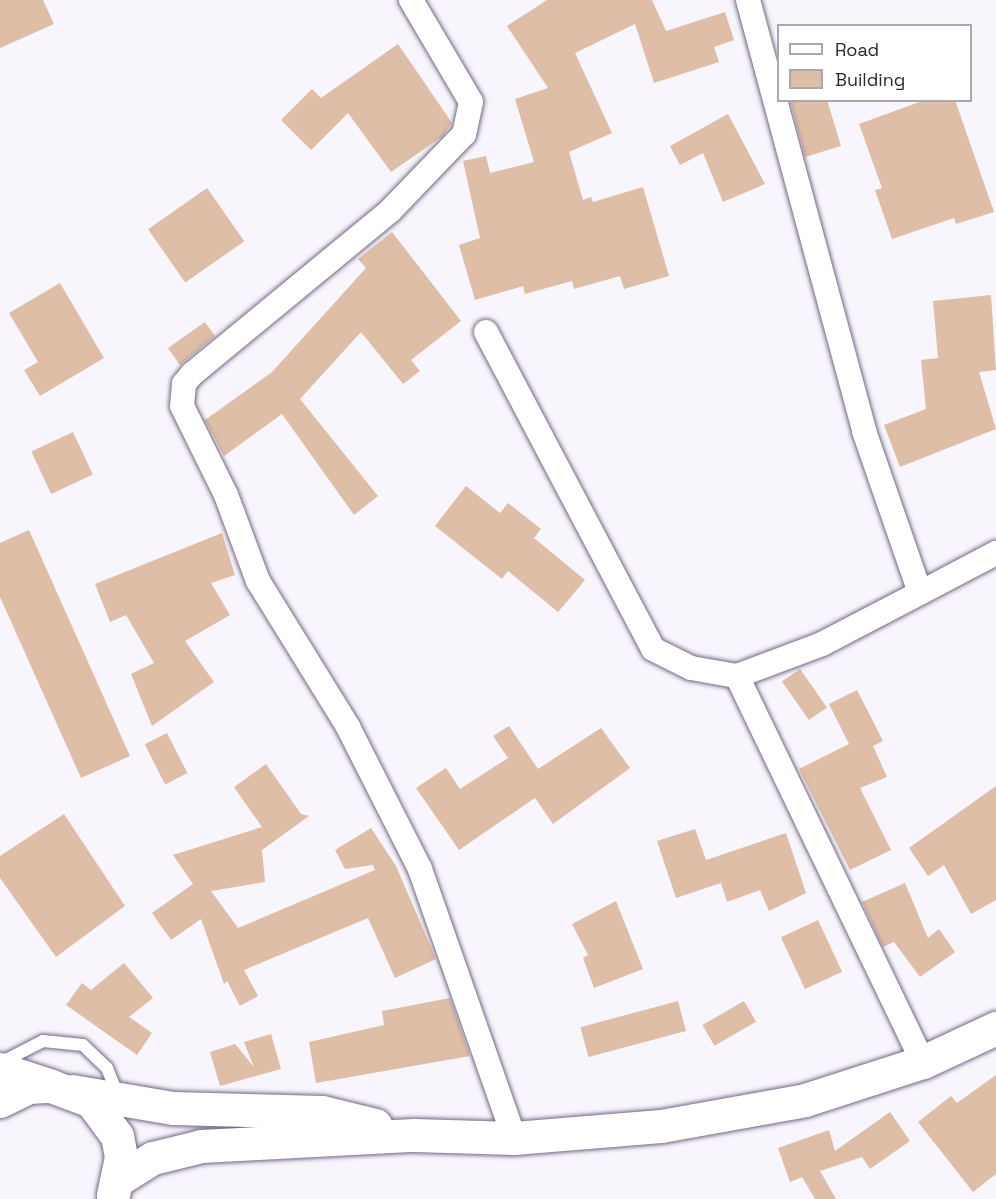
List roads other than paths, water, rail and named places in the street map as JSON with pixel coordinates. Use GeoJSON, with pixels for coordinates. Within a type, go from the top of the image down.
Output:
{"type":"FeatureCollection","features":[{"type":"Feature","properties":{"kind":"main road"},"geometry":{"type":"LineString","coordinates":[[115,1189],[153,1158],[201,1146],[414,1135],[514,1138],[661,1126],[794,1102],[922,1062],[996,1028]]}},
{"type":"Feature","properties":{"kind":"main road"},"geometry":{"type":"LineString","coordinates":[[0,1069],[62,1088],[173,1108],[322,1112],[414,1135]]}},
{"type":"Feature","properties":{"kind":"main road"},"geometry":{"type":"LineString","coordinates":[[0,1101],[29,1088],[62,1088],[91,1101],[117,1136],[115,1189]]}},
{"type":"Feature","properties":{"kind":"street"},"geometry":{"type":"LineString","coordinates":[[411,0],[471,102],[464,134],[390,211],[192,374],[184,384],[182,406],[226,495],[258,581],[348,727],[420,869],[514,1138]]}},
{"type":"Feature","properties":{"kind":"street"},"geometry":{"type":"LineString","coordinates":[[748,0],[864,431],[920,593]]}},
{"type":"Feature","properties":{"kind":"street"},"geometry":{"type":"LineString","coordinates":[[486,332],[653,649],[691,668],[737,676],[822,644],[996,553]]}},
{"type":"Feature","properties":{"kind":"street"},"geometry":{"type":"LineString","coordinates":[[737,676],[922,1062]]}},
{"type":"Feature","properties":{"kind":"lane"},"geometry":{"type":"LineString","coordinates":[[0,1063],[43,1041],[82,1045],[107,1068],[119,1099]]}}]}
